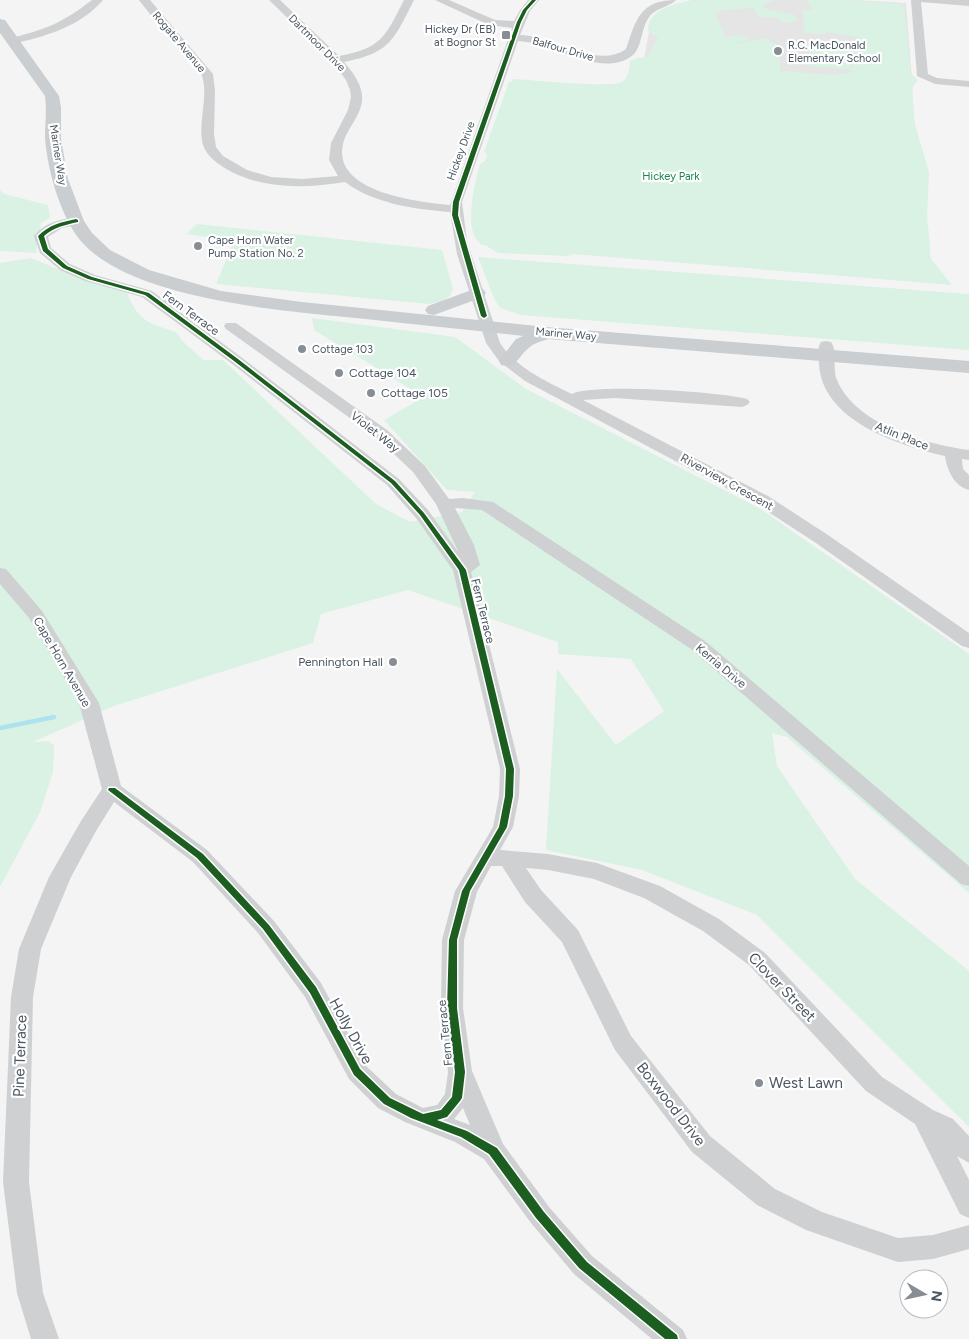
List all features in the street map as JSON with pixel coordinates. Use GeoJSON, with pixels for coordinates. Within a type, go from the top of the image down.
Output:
{"type":"FeatureCollection","features":[{"type":"Feature","properties":{"kind":"main road","name":"Mariner Way"},"geometry":{"type":"LineString","coordinates":[[4,30],[26,62],[47,86],[52,96],[54,108],[53,138],[60,179],[76,221],[86,236],[107,257],[138,273],[212,295],[242,300],[826,351],[969,367]]}},
{"type":"Feature","properties":{"kind":"main road","name":"Mariner Way"},"geometry":{"type":"LineString","coordinates":[[165,281],[434,310],[546,332],[826,351],[969,356]]}},
{"type":"Feature","properties":{"kind":"main road"},"geometry":{"type":"LineString","coordinates":[[434,310],[477,293]]}},
{"type":"Feature","properties":{"kind":"main road"},"geometry":{"type":"LineString","coordinates":[[508,361],[524,342],[546,332]]}},
{"type":"Feature","properties":{"kind":"street"},"geometry":{"type":"LineString","coordinates":[[4,30],[59,28],[70,23],[98,0]]}},
{"type":"Feature","properties":{"kind":"street","name":"Rogate Avenue"},"geometry":{"type":"LineString","coordinates":[[144,0],[207,74],[210,87],[208,140],[211,149],[218,158],[243,173],[275,182],[306,184],[348,178]]}},
{"type":"Feature","properties":{"kind":"street","name":"Dartmoor Drive"},"geometry":{"type":"LineString","coordinates":[[274,0],[347,72],[357,92],[354,107],[335,150],[337,162],[348,178]]}},
{"type":"Feature","properties":{"kind":"street"},"geometry":{"type":"LineString","coordinates":[[335,60],[370,52],[384,44],[390,37],[409,0]]}},
{"type":"Feature","properties":{"kind":"street"},"geometry":{"type":"LineString","coordinates":[[440,0],[493,23],[518,25]]}},
{"type":"Feature","properties":{"kind":"street","name":"Hickey Drive"},"geometry":{"type":"LineString","coordinates":[[486,321],[455,216],[458,192],[523,12],[534,0]]}},
{"type":"Feature","properties":{"kind":"street","name":"Balfour Drive"},"geometry":{"type":"LineString","coordinates":[[514,38],[540,40],[593,58],[620,57],[632,51],[638,25],[645,14],[671,0]]}},
{"type":"Feature","properties":{"kind":"street"},"geometry":{"type":"LineString","coordinates":[[916,0],[923,74],[928,80],[969,84]]}},
{"type":"Feature","properties":{"kind":"street"},"geometry":{"type":"LineString","coordinates":[[924,0],[969,3]]}},
{"type":"Feature","properties":{"kind":"street"},"geometry":{"type":"LineString","coordinates":[[348,178],[386,198],[417,205],[456,209]]}},
{"type":"Feature","properties":{"kind":"street","name":"Fern Terrace"},"geometry":{"type":"LineString","coordinates":[[76,221],[57,224],[47,229],[41,236],[45,250],[66,267],[90,278],[147,294],[236,360],[393,482],[422,514],[462,570],[510,769],[509,796],[497,858],[466,891],[453,940],[452,1008],[460,1072],[457,1098],[444,1114],[423,1118]]}},
{"type":"Feature","properties":{"kind":"street","name":"Riverview Crescent"},"geometry":{"type":"LineString","coordinates":[[486,321],[494,344],[508,361],[530,378],[717,475],[778,510],[969,642]]}},
{"type":"Feature","properties":{"kind":"street","name":"Violet Way"},"geometry":{"type":"LineString","coordinates":[[230,326],[381,433],[419,469],[444,504],[465,545],[471,565],[462,570]]}},
{"type":"Feature","properties":{"kind":"street","name":"Atlin Place"},"geometry":{"type":"LineString","coordinates":[[826,351],[829,380],[840,397],[855,412],[880,428],[898,436],[961,455]]}},
{"type":"Feature","properties":{"kind":"street"},"geometry":{"type":"LineString","coordinates":[[571,400],[583,394],[615,393],[742,402]]}},
{"type":"Feature","properties":{"kind":"street"},"geometry":{"type":"LineString","coordinates":[[961,455],[955,470],[969,485]]}},
{"type":"Feature","properties":{"kind":"street","name":"Kerria Drive"},"geometry":{"type":"LineString","coordinates":[[444,504],[463,503],[487,506],[698,645],[969,878]]}},
{"type":"Feature","properties":{"kind":"street","name":"Cape Horn Avenue"},"geometry":{"type":"LineString","coordinates":[[0,573],[36,615],[89,703],[112,790]]}},
{"type":"Feature","properties":{"kind":"street","name":"Holly Drive"},"geometry":{"type":"LineString","coordinates":[[112,790],[200,856],[266,927],[312,990],[357,1072],[386,1101],[464,1134],[493,1150],[540,1214],[583,1265],[673,1339]]}},
{"type":"Feature","properties":{"kind":"street","name":"Pine Terrace"},"geometry":{"type":"LineString","coordinates":[[45,1339],[30,1293],[16,1182],[22,997],[30,949],[56,886],[88,826],[112,790]]}},
{"type":"Feature","properties":{"kind":"street","name":"Clover Street"},"geometry":{"type":"LineString","coordinates":[[497,858],[548,862],[597,871],[652,892],[711,925],[757,958],[874,1084],[924,1117],[944,1127],[969,1152]]}},
{"type":"Feature","properties":{"kind":"street","name":"Boxwood Drive"},"geometry":{"type":"LineString","coordinates":[[497,858],[570,936],[623,1043],[701,1144],[766,1197],[814,1222],[898,1250],[933,1247],[969,1237]]}},
{"type":"Feature","properties":{"kind":"street"},"geometry":{"type":"LineString","coordinates":[[460,1072],[493,1150]]}},
{"type":"Feature","properties":{"kind":"street"},"geometry":{"type":"LineString","coordinates":[[924,1117],[969,1206]]}},
{"type":"Feature","properties":{"kind":"shaded area","name":"R.C. MacDonald Elementary School"},"geometry":{"type":"Polygon","coordinates":[[[691,0],[855,0],[906,3],[913,92],[641,74],[650,27],[678,4],[691,0]]]}},
{"type":"Feature","properties":{"kind":"green space","name":"Hickey Park"},"geometry":{"type":"Polygon","coordinates":[[[701,0],[774,0],[762,5],[763,8],[795,15],[797,20],[790,23],[781,22],[778,17],[758,17],[754,8],[721,10],[716,14],[726,40],[727,37],[736,35],[750,39],[737,44],[764,38],[780,47],[780,71],[835,75],[851,73],[859,38],[828,32],[824,34],[803,33],[803,10],[813,9],[806,0],[848,0],[902,4],[911,74],[918,80],[912,87],[915,125],[929,172],[927,215],[931,259],[952,285],[573,254],[567,256],[498,253],[485,245],[481,245],[476,239],[471,222],[474,191],[480,164],[485,161],[487,154],[484,152],[509,82],[513,79],[587,84],[614,84],[622,82],[629,70],[630,61],[647,57],[658,38],[648,31],[649,23],[654,16],[667,7],[701,0]]]}},
{"type":"Feature","properties":{"kind":"green space"},"geometry":{"type":"Polygon","coordinates":[[[810,40],[856,43],[850,70],[809,66],[810,40]]]}},
{"type":"Feature","properties":{"kind":"green space"},"geometry":{"type":"Polygon","coordinates":[[[0,190],[4,194],[48,205],[50,218],[41,223],[36,253],[0,251],[0,190]]]}},
{"type":"Feature","properties":{"kind":"green space"},"geometry":{"type":"Polygon","coordinates":[[[197,224],[442,250],[453,289],[450,296],[442,301],[430,304],[216,284],[234,241],[186,234],[197,224]]]}},
{"type":"Feature","properties":{"kind":"green space"},"geometry":{"type":"Polygon","coordinates":[[[478,257],[969,294],[969,350],[521,315],[500,308],[493,296],[478,257]]]}},
{"type":"Feature","properties":{"kind":"green space"},"geometry":{"type":"Polygon","coordinates":[[[31,258],[94,284],[127,293],[140,316],[151,323],[176,332],[203,360],[223,360],[376,504],[410,522],[462,512],[475,492],[447,490],[384,420],[424,397],[314,330],[312,318],[455,337],[526,389],[759,508],[969,654],[969,893],[787,737],[772,733],[777,766],[855,879],[969,971],[969,1127],[757,915],[642,870],[546,850],[557,669],[616,745],[664,711],[631,659],[558,654],[558,642],[408,590],[321,614],[313,643],[114,706],[33,742],[49,741],[54,745],[53,772],[40,812],[0,887],[0,263],[31,258]]]}},
{"type":"Feature","properties":{"kind":"waterway"},"geometry":{"type":"LineString","coordinates":[[0,728],[54,717]]}},
{"type":"Feature","properties":{"kind":"cycle path"},"geometry":{"type":"LineString","coordinates":[[484,316],[455,215],[456,202],[519,22],[525,10],[534,0]]}},
{"type":"Feature","properties":{"kind":"cycle path"},"geometry":{"type":"LineString","coordinates":[[76,221],[57,225],[45,232],[41,236],[45,250],[65,267],[90,278],[147,294],[236,360],[393,482],[422,514],[462,570],[510,769],[509,796],[503,827],[466,891],[453,940],[452,1008],[460,1072],[457,1098],[444,1114],[423,1118]]}},
{"type":"Feature","properties":{"kind":"cycle path"},"geometry":{"type":"LineString","coordinates":[[112,790],[200,856],[266,927],[313,990],[357,1072],[387,1101],[414,1115],[464,1134],[493,1151],[540,1215],[583,1265],[673,1339]]}},
{"type":"Feature","properties":{"kind":"place","name":"Hickey Dr (EB) at Bognor St"},"geometry":{"type":"Point","coordinates":[506,35]}},
{"type":"Feature","properties":{"kind":"place","name":"R.C. MacDonald Elementary School"},"geometry":{"type":"Point","coordinates":[778,51]}},
{"type":"Feature","properties":{"kind":"place","name":"Cape Horn Water Pump Station No. 2"},"geometry":{"type":"Point","coordinates":[198,246]}},
{"type":"Feature","properties":{"kind":"place","name":"Cottage 103"},"geometry":{"type":"Point","coordinates":[302,349]}},
{"type":"Feature","properties":{"kind":"place","name":"Cottage 104"},"geometry":{"type":"Point","coordinates":[339,373]}},
{"type":"Feature","properties":{"kind":"place","name":"Cottage 105"},"geometry":{"type":"Point","coordinates":[371,393]}},
{"type":"Feature","properties":{"kind":"place","name":"Pennington Hall"},"geometry":{"type":"Point","coordinates":[393,662]}},
{"type":"Feature","properties":{"kind":"place","name":"West Lawn"},"geometry":{"type":"Point","coordinates":[759,1083]}}]}
